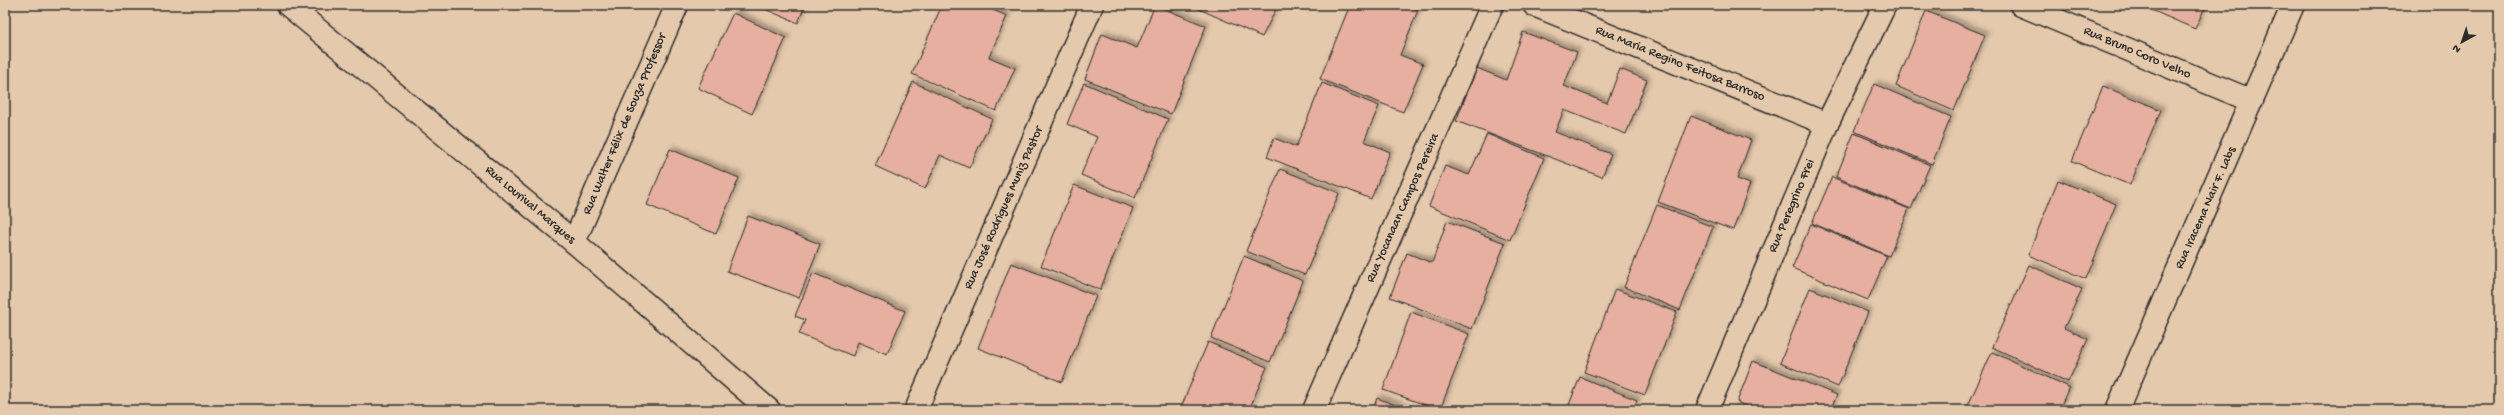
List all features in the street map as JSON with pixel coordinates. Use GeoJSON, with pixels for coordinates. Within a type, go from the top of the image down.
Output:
{"type":"FeatureCollection","features":[{"type":"Feature","properties":{"kind":"street","name":"Rua Lourival Marques"},"geometry":{"type":"LineString","coordinates":[[288,5],[574,242],[768,410]]}},
{"type":"Feature","properties":{"kind":"street","name":"Rua Walter Félix de Souza Professor"},"geometry":{"type":"LineString","coordinates":[[574,242],[677,5]]}},
{"type":"Feature","properties":{"kind":"street","name":"Rua José Rodrigues Muniz Pastor"},"geometry":{"type":"LineString","coordinates":[[916,410],[1092,5]]}},
{"type":"Feature","properties":{"kind":"street","name":"Rua Yocanaan Campos Pereira"},"geometry":{"type":"LineString","coordinates":[[1314,410],[1492,5]]}},
{"type":"Feature","properties":{"kind":"street","name":"Rua Maria Regino Feitosa Barroso"},"geometry":{"type":"LineString","coordinates":[[1534,5],[1827,124]]}},
{"type":"Feature","properties":{"kind":"street","name":"Rua Peregrino Frei"},"geometry":{"type":"LineString","coordinates":[[1707,410],[1827,124],[1885,5]]}},
{"type":"Feature","properties":{"kind":"street","name":"Rua Bruno Coro Velho"},"geometry":{"type":"LineString","coordinates":[[2021,5],[2252,101]]}},
{"type":"Feature","properties":{"kind":"street","name":"Rua Iracema Nair F. Labs"},"geometry":{"type":"LineString","coordinates":[[2117,410],[2293,5]]}},
{"type":"Feature","properties":{"kind":"building"},"geometry":{"type":"Polygon","coordinates":[[[755,5],[805,5],[798,23],[755,5]]]}},
{"type":"Feature","properties":{"kind":"building"},"geometry":{"type":"Polygon","coordinates":[[[942,5],[981,5],[1007,16],[989,57],[1015,68],[996,111],[912,74],[942,5]]]}},
{"type":"Feature","properties":{"kind":"building"},"geometry":{"type":"Polygon","coordinates":[[[1155,5],[1206,26],[1171,114],[1085,79],[1102,34],[1137,48],[1155,5]]]}},
{"type":"Feature","properties":{"kind":"building"},"geometry":{"type":"Polygon","coordinates":[[[1190,5],[1278,5],[1262,37],[1190,5]]]}},
{"type":"Feature","properties":{"kind":"building"},"geometry":{"type":"Polygon","coordinates":[[[1350,5],[1405,5],[1418,10],[1400,55],[1423,64],[1403,112],[1320,79],[1350,5]]]}},
{"type":"Feature","properties":{"kind":"building"},"geometry":{"type":"Polygon","coordinates":[[[2140,5],[2206,5],[2195,29],[2140,5]]]}},
{"type":"Feature","properties":{"kind":"building"},"geometry":{"type":"Polygon","coordinates":[[[1926,11],[1985,35],[1954,111],[1896,86],[1926,11]]]}},
{"type":"Feature","properties":{"kind":"building"},"geometry":{"type":"Polygon","coordinates":[[[733,13],[786,38],[752,114],[698,88],[733,13]]]}},
{"type":"Feature","properties":{"kind":"building"},"geometry":{"type":"Polygon","coordinates":[[[1523,32],[1577,52],[1564,86],[1607,103],[1620,69],[1647,80],[1626,134],[1564,110],[1555,132],[1611,154],[1602,177],[1456,121],[1477,68],[1506,80],[1523,32]]]}},
{"type":"Feature","properties":{"kind":"building"},"geometry":{"type":"Polygon","coordinates":[[[913,82],[992,119],[969,168],[940,155],[925,189],[875,166],[913,82]]]}},
{"type":"Feature","properties":{"kind":"building"},"geometry":{"type":"Polygon","coordinates":[[[1084,83],[1168,119],[1135,198],[1081,175],[1097,137],[1067,124],[1084,83]]]}},
{"type":"Feature","properties":{"kind":"building"},"geometry":{"type":"Polygon","coordinates":[[[1322,83],[1379,106],[1364,141],[1390,152],[1371,199],[1267,157],[1274,138],[1296,147],[1322,83]]]}},
{"type":"Feature","properties":{"kind":"building"},"geometry":{"type":"Polygon","coordinates":[[[1874,84],[1951,117],[1932,164],[1854,131],[1874,84]]]}},
{"type":"Feature","properties":{"kind":"building"},"geometry":{"type":"Polygon","coordinates":[[[2103,86],[2161,110],[2130,185],[2072,161],[2103,86]]]}},
{"type":"Feature","properties":{"kind":"building"},"geometry":{"type":"Polygon","coordinates":[[[1691,116],[1751,140],[1737,179],[1750,184],[1733,230],[1658,202],[1691,116]]]}},
{"type":"Feature","properties":{"kind":"building"},"geometry":{"type":"Polygon","coordinates":[[[1854,133],[1930,165],[1911,209],[1836,177],[1854,133]]]}},
{"type":"Feature","properties":{"kind":"building"},"geometry":{"type":"Polygon","coordinates":[[[1487,134],[1544,158],[1510,240],[1429,206],[1445,166],[1469,175],[1487,134]]]}},
{"type":"Feature","properties":{"kind":"building"},"geometry":{"type":"Polygon","coordinates":[[[670,149],[739,178],[716,234],[647,205],[670,149]]]}},
{"type":"Feature","properties":{"kind":"building"},"geometry":{"type":"Polygon","coordinates":[[[1280,169],[1339,193],[1305,275],[1246,251],[1280,169]]]}},
{"type":"Feature","properties":{"kind":"building"},"geometry":{"type":"Polygon","coordinates":[[[1832,177],[1909,209],[1889,256],[1812,223],[1832,177]]]}},
{"type":"Feature","properties":{"kind":"building"},"geometry":{"type":"Polygon","coordinates":[[[2058,180],[2116,204],[2086,279],[2028,255],[2058,180]]]}},
{"type":"Feature","properties":{"kind":"building"},"geometry":{"type":"Polygon","coordinates":[[[1074,185],[1133,208],[1100,290],[1041,266],[1074,185]]]}},
{"type":"Feature","properties":{"kind":"building"},"geometry":{"type":"Polygon","coordinates":[[[1657,205],[1713,227],[1680,310],[1624,287],[1657,205]]]}},
{"type":"Feature","properties":{"kind":"building"},"geometry":{"type":"Polygon","coordinates":[[[748,216],[820,244],[799,298],[727,271],[748,216]]]}},
{"type":"Feature","properties":{"kind":"building"},"geometry":{"type":"Polygon","coordinates":[[[1447,221],[1505,243],[1472,329],[1390,297],[1407,253],[1432,263],[1447,221]]]}},
{"type":"Feature","properties":{"kind":"building"},"geometry":{"type":"Polygon","coordinates":[[[1811,224],[1887,256],[1868,300],[1792,268],[1811,224]]]}},
{"type":"Feature","properties":{"kind":"building"},"geometry":{"type":"Polygon","coordinates":[[[1244,256],[1303,281],[1270,362],[1211,338],[1244,256]]]}},
{"type":"Feature","properties":{"kind":"building"},"geometry":{"type":"Polygon","coordinates":[[[1011,263],[1096,296],[1062,382],[978,348],[1011,263]]]}},
{"type":"Feature","properties":{"kind":"building"},"geometry":{"type":"Polygon","coordinates":[[[2029,265],[2082,289],[2064,328],[2088,339],[2068,382],[1992,347],[2029,265]]]}},
{"type":"Feature","properties":{"kind":"building"},"geometry":{"type":"Polygon","coordinates":[[[813,273],[905,311],[887,354],[858,342],[853,356],[799,334],[805,320],[795,316],[813,273]]]}},
{"type":"Feature","properties":{"kind":"building"},"geometry":{"type":"Polygon","coordinates":[[[1810,288],[1868,312],[1838,387],[1780,363],[1810,288]]]}},
{"type":"Feature","properties":{"kind":"building"},"geometry":{"type":"Polygon","coordinates":[[[1615,289],[1677,312],[1645,395],[1584,372],[1615,289]]]}},
{"type":"Feature","properties":{"kind":"building"},"geometry":{"type":"Polygon","coordinates":[[[1411,312],[1469,334],[1440,410],[1383,390],[1411,312]]]}},
{"type":"Feature","properties":{"kind":"building"},"geometry":{"type":"Polygon","coordinates":[[[1208,342],[1267,367],[1249,410],[1180,410],[1208,342]]]}},
{"type":"Feature","properties":{"kind":"building"},"geometry":{"type":"Polygon","coordinates":[[[1992,352],[2069,387],[2059,410],[1966,410],[1992,352]]]}},
{"type":"Feature","properties":{"kind":"building"},"geometry":{"type":"Polygon","coordinates":[[[1753,361],[1837,395],[1830,410],[1755,410],[1737,402],[1753,361]]]}},
{"type":"Feature","properties":{"kind":"building"},"geometry":{"type":"Polygon","coordinates":[[[1580,377],[1637,400],[1633,410],[1567,410],[1580,377]]]}},
{"type":"Feature","properties":{"kind":"building"},"geometry":{"type":"Polygon","coordinates":[[[1377,398],[1408,410],[1373,410],[1377,398]]]}},
{"type":"Feature","properties":{"kind":"building"},"geometry":{"type":"Polygon","coordinates":[[[1735,406],[1746,410],[1734,410],[1735,406]]]}}]}
